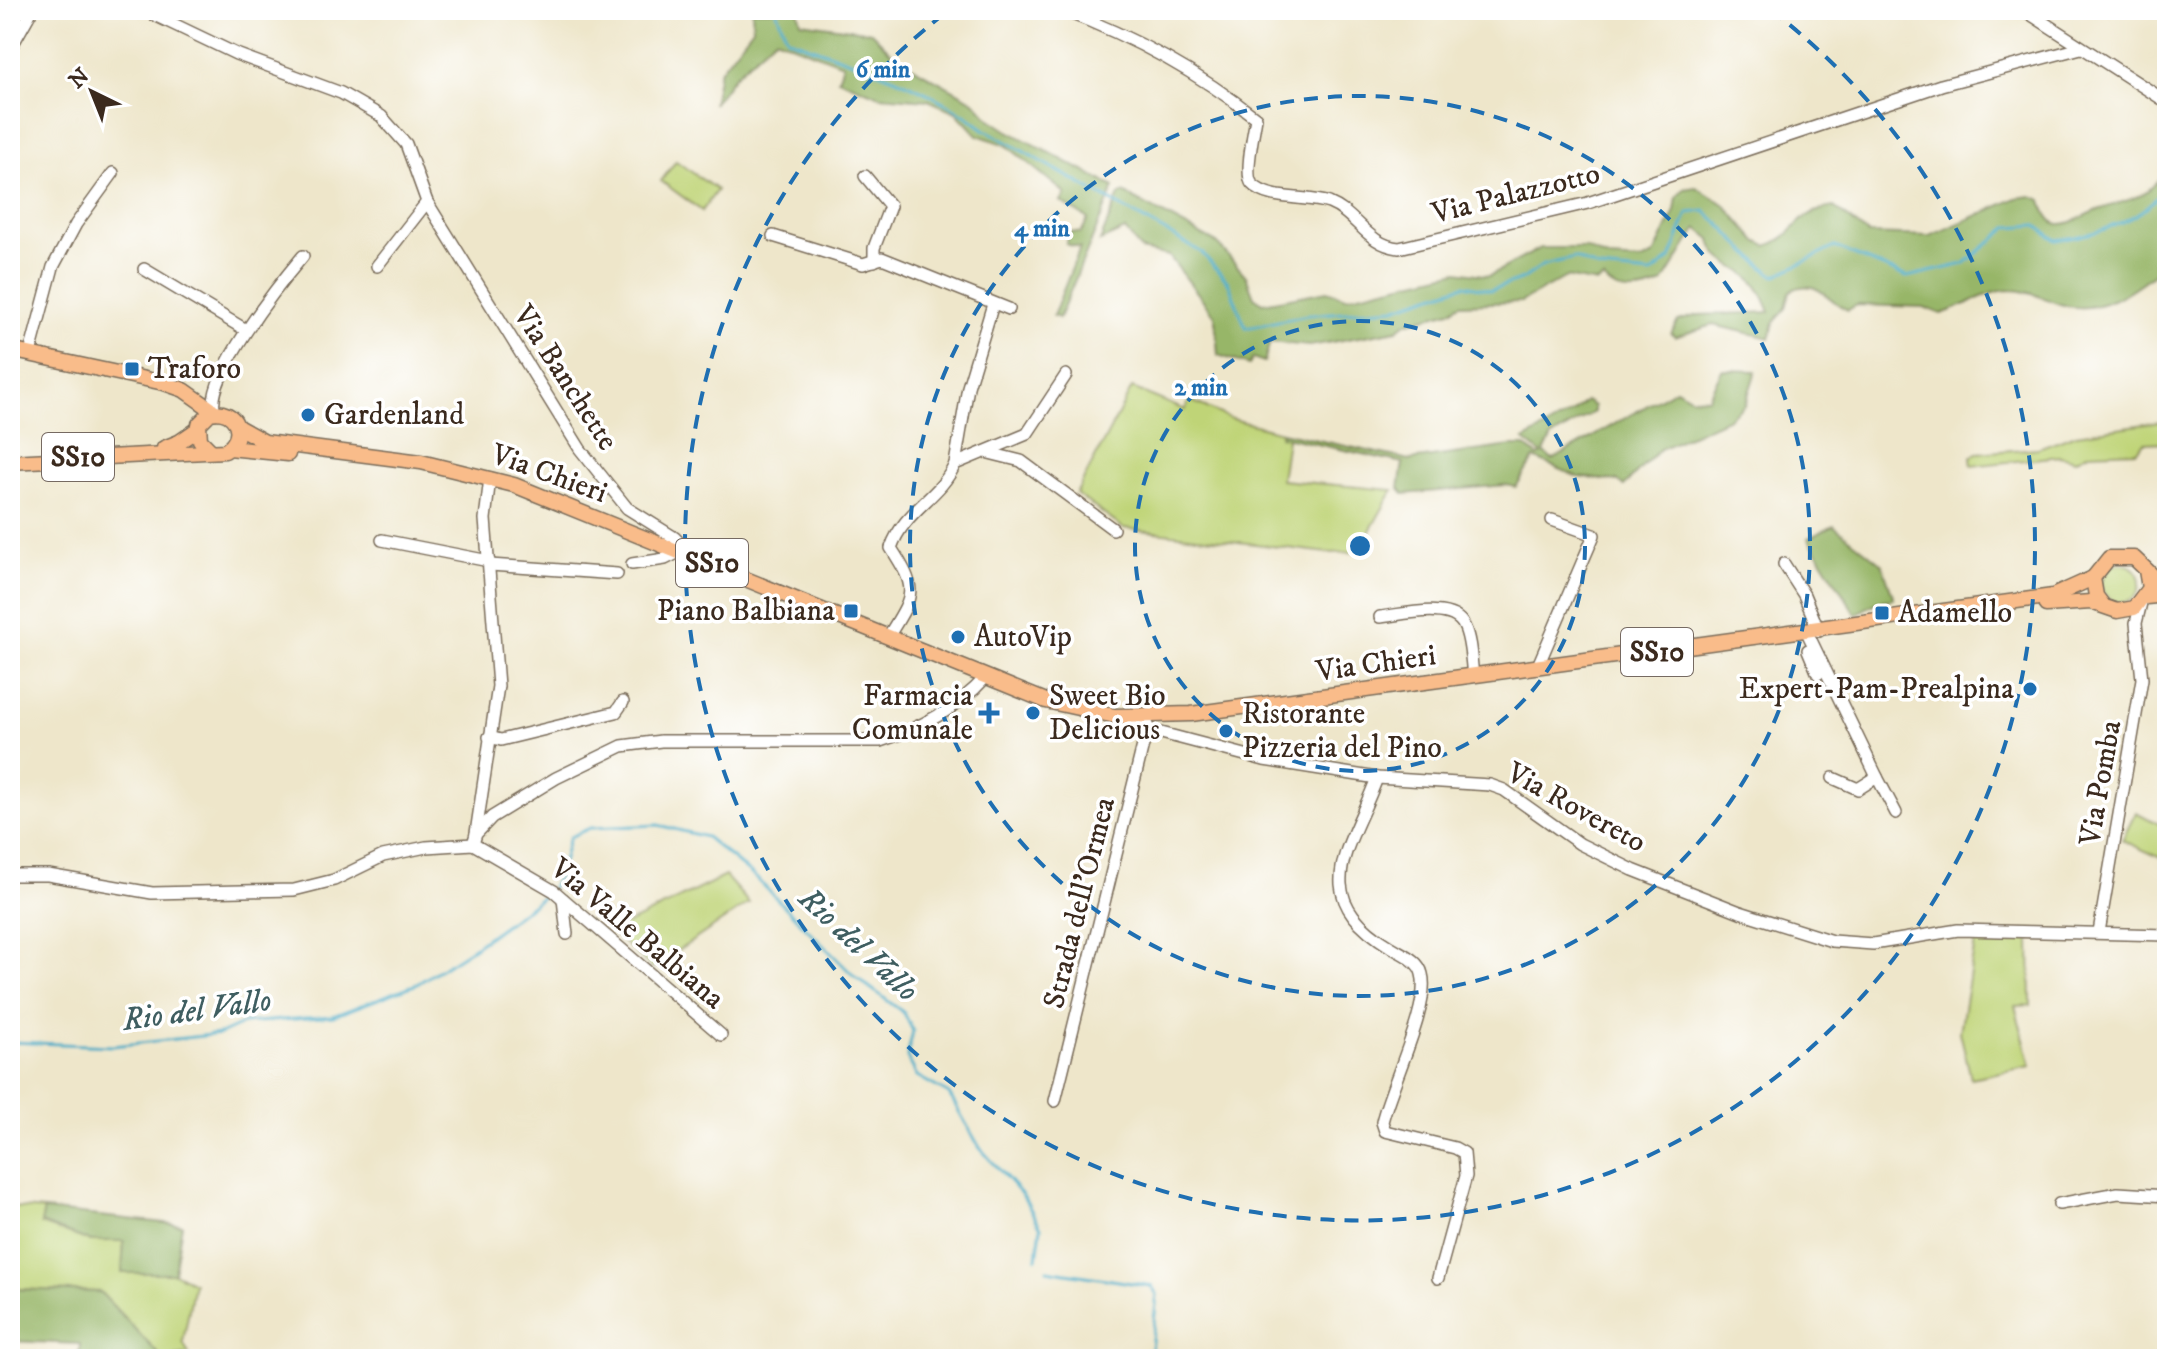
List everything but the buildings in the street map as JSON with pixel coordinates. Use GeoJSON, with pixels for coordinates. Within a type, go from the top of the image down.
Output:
{"type":"FeatureCollection","features":[{"type":"Feature","properties":{"kind":"main road"},"geometry":{"type":"LineString","coordinates":[[10,350],[179,387],[238,427],[236,440],[229,448],[147,453]]}},
{"type":"Feature","properties":{"kind":"main road"},"geometry":{"type":"LineString","coordinates":[[141,379],[179,395],[199,426],[202,444],[210,450]]}},
{"type":"Feature","properties":{"kind":"main road"},"geometry":{"type":"LineString","coordinates":[[147,453],[179,442],[220,412]]}},
{"type":"Feature","properties":{"kind":"main road","name":"Via Chieri"},"geometry":{"type":"LineString","coordinates":[[238,427],[265,442],[421,462],[490,478],[686,553],[1046,701],[1148,723],[1221,710],[1473,676],[1813,635],[1846,627],[2053,596],[2093,578],[2102,563],[2117,555],[2134,558],[2167,583]]}},
{"type":"Feature","properties":{"kind":"main road","name":"Via Chieri"},"geometry":{"type":"LineString","coordinates":[[229,448],[285,454],[349,453]]}},
{"type":"Feature","properties":{"kind":"main road","name":"SS10"},"geometry":{"type":"LineString","coordinates":[[10,462],[147,453]]}},
{"type":"Feature","properties":{"kind":"main road"},"geometry":{"type":"LineString","coordinates":[[2143,600],[2149,588],[2146,570]]}},
{"type":"Feature","properties":{"kind":"main road"},"geometry":{"type":"LineString","coordinates":[[2093,578],[2096,596],[2102,604]]}},
{"type":"Feature","properties":{"kind":"main road"},"geometry":{"type":"LineString","coordinates":[[2117,611],[2143,600],[2167,595]]}},
{"type":"Feature","properties":{"kind":"main road","name":"Via Chieri"},"geometry":{"type":"LineString","coordinates":[[1846,627],[1866,628],[2067,602],[2102,604],[2117,611]]}},
{"type":"Feature","properties":{"kind":"street"},"geometry":{"type":"LineString","coordinates":[[10,49],[32,10]]}},
{"type":"Feature","properties":{"kind":"street","name":"Via Banchette"},"geometry":{"type":"LineString","coordinates":[[144,10],[236,54],[341,93],[381,116],[406,144],[427,202],[580,449],[627,508],[675,538],[686,553]]}},
{"type":"Feature","properties":{"kind":"street","name":"Via Palazzotto"},"geometry":{"type":"LineString","coordinates":[[1062,10],[1117,30],[1232,98],[1256,118],[1248,175],[1252,184],[1267,192],[1328,202],[1342,210],[1384,247],[1399,248],[1588,203],[1941,85],[2081,48]]}},
{"type":"Feature","properties":{"kind":"street"},"geometry":{"type":"LineString","coordinates":[[2024,10],[2167,102]]}},
{"type":"Feature","properties":{"kind":"street"},"geometry":{"type":"LineString","coordinates":[[30,353],[53,267],[76,224],[113,173]]}},
{"type":"Feature","properties":{"kind":"street"},"geometry":{"type":"LineString","coordinates":[[865,176],[890,206],[874,248],[874,261]]}},
{"type":"Feature","properties":{"kind":"street"},"geometry":{"type":"LineString","coordinates":[[377,266],[427,202]]}},
{"type":"Feature","properties":{"kind":"street"},"geometry":{"type":"LineString","coordinates":[[773,236],[863,264],[882,258],[1009,309]]}},
{"type":"Feature","properties":{"kind":"street"},"geometry":{"type":"LineString","coordinates":[[220,412],[212,404],[246,330],[303,256]]}},
{"type":"Feature","properties":{"kind":"street"},"geometry":{"type":"LineString","coordinates":[[144,269],[246,330]]}},
{"type":"Feature","properties":{"kind":"street"},"geometry":{"type":"LineString","coordinates":[[888,637],[912,589],[910,577],[891,548],[898,526],[949,477],[955,464],[968,387],[993,304]]}},
{"type":"Feature","properties":{"kind":"street"},"geometry":{"type":"LineString","coordinates":[[955,464],[1027,434],[1066,375]]}},
{"type":"Feature","properties":{"kind":"street"},"geometry":{"type":"LineString","coordinates":[[985,452],[1021,461],[1113,529]]}},
{"type":"Feature","properties":{"kind":"street"},"geometry":{"type":"LineString","coordinates":[[474,839],[498,686],[485,519],[490,478]]}},
{"type":"Feature","properties":{"kind":"street"},"geometry":{"type":"LineString","coordinates":[[1537,668],[1594,535],[1552,520]]}},
{"type":"Feature","properties":{"kind":"street"},"geometry":{"type":"LineString","coordinates":[[382,540],[490,563],[617,574]]}},
{"type":"Feature","properties":{"kind":"street"},"geometry":{"type":"LineString","coordinates":[[632,564],[686,553]]}},
{"type":"Feature","properties":{"kind":"street"},"geometry":{"type":"LineString","coordinates":[[1784,564],[1804,595],[1813,635],[1896,813]]}},
{"type":"Feature","properties":{"kind":"street","name":"Via Pomba"},"geometry":{"type":"LineString","coordinates":[[2099,932],[2142,679],[2136,623],[2143,600]]}},
{"type":"Feature","properties":{"kind":"street"},"geometry":{"type":"LineString","coordinates":[[2117,611],[2139,643]]}},
{"type":"Feature","properties":{"kind":"street"},"geometry":{"type":"LineString","coordinates":[[1380,617],[1441,612],[1457,618],[1464,625],[1473,676]]}},
{"type":"Feature","properties":{"kind":"street"},"geometry":{"type":"LineString","coordinates":[[1813,635],[1808,651],[1818,674]]}},
{"type":"Feature","properties":{"kind":"street"},"geometry":{"type":"LineString","coordinates":[[10,875],[48,875],[152,893],[294,890],[334,880],[383,856],[474,839],[492,817],[556,778],[622,746],[661,741],[880,741],[902,735],[961,701],[985,678]]}},
{"type":"Feature","properties":{"kind":"street"},"geometry":{"type":"LineString","coordinates":[[489,737],[501,740],[616,712],[623,702]]}},
{"type":"Feature","properties":{"kind":"street","name":"Via Rovereto"},"geometry":{"type":"LineString","coordinates":[[1148,723],[1264,760],[1377,778],[1471,783],[1504,790],[1580,844],[1633,870],[1740,912],[1832,941],[1873,944],[1958,930],[2167,935]]}},
{"type":"Feature","properties":{"kind":"street","name":"Strada dell'Ormea"},"geometry":{"type":"LineString","coordinates":[[1055,1101],[1148,723]]}},
{"type":"Feature","properties":{"kind":"street"},"geometry":{"type":"LineString","coordinates":[[1833,778],[1858,789],[1877,777]]}},
{"type":"Feature","properties":{"kind":"street"},"geometry":{"type":"LineString","coordinates":[[1377,778],[1338,878],[1346,908],[1381,941],[1418,965],[1423,976],[1420,1007],[1382,1122],[1385,1131],[1395,1136],[1455,1148],[1464,1153],[1467,1163],[1438,1278]]}},
{"type":"Feature","properties":{"kind":"street","name":"Via Valle Balbiana"},"geometry":{"type":"LineString","coordinates":[[474,839],[563,899],[721,1035]]}},
{"type":"Feature","properties":{"kind":"street"},"geometry":{"type":"LineString","coordinates":[[563,899],[567,934]]}},
{"type":"Feature","properties":{"kind":"street"},"geometry":{"type":"LineString","coordinates":[[2059,1204],[2118,1193],[2167,1196]]}},
{"type":"Feature","properties":{"kind":"green space"},"geometry":{"type":"Polygon","coordinates":[[[752,10],[798,10],[801,22],[871,32],[898,59],[974,101],[990,119],[1008,131],[1114,187],[1059,318],[1053,316],[1080,248],[1066,244],[1070,232],[1081,233],[1088,219],[1061,202],[1066,194],[1006,145],[977,135],[956,112],[928,100],[880,96],[838,79],[843,64],[775,38],[735,75],[713,104],[719,72],[753,28],[752,10]]]}},
{"type":"Feature","properties":{"kind":"green space"},"geometry":{"type":"Polygon","coordinates":[[[676,161],[717,190],[702,211],[661,181],[676,161]]]}},
{"type":"Feature","properties":{"kind":"green space"},"geometry":{"type":"Polygon","coordinates":[[[2167,168],[2167,196],[2158,212],[2157,224],[2167,243],[2167,270],[2161,268],[2114,300],[2088,307],[2074,307],[2011,290],[1992,293],[1941,314],[1924,307],[1857,305],[1848,310],[1816,288],[1800,287],[1790,291],[1786,308],[1774,323],[1770,338],[1713,325],[1675,337],[1671,334],[1678,321],[1698,315],[1770,312],[1754,283],[1721,258],[1711,239],[1697,228],[1663,283],[1648,289],[1624,291],[1604,279],[1597,283],[1566,277],[1521,302],[1460,304],[1450,311],[1406,323],[1397,330],[1310,346],[1270,342],[1264,362],[1253,358],[1249,365],[1218,355],[1215,316],[1169,256],[1141,250],[1125,230],[1100,241],[1119,195],[1124,193],[1217,243],[1246,276],[1254,297],[1263,303],[1327,291],[1346,297],[1458,271],[1489,276],[1541,248],[1585,248],[1610,259],[1642,261],[1654,255],[1675,211],[1677,197],[1684,189],[1696,187],[1724,204],[1756,241],[1767,246],[1785,237],[1811,214],[1834,207],[1868,234],[1930,236],[2017,198],[2031,196],[2042,200],[2052,221],[2066,224],[2139,196],[2161,178],[2167,168]]]}},
{"type":"Feature","properties":{"kind":"green space"},"geometry":{"type":"Polygon","coordinates":[[[1722,370],[1756,371],[1745,405],[1727,419],[1660,449],[1624,486],[1617,481],[1578,477],[1534,458],[1516,487],[1506,485],[1404,494],[1399,488],[1403,463],[1280,436],[1281,432],[1410,460],[1511,446],[1525,446],[1538,456],[1542,454],[1524,440],[1572,413],[1586,401],[1594,406],[1594,412],[1552,437],[1544,452],[1552,460],[1676,389],[1690,397],[1708,398],[1722,370]]]}},
{"type":"Feature","properties":{"kind":"green space"},"geometry":{"type":"Polygon","coordinates":[[[1132,388],[1185,410],[1190,400],[1229,418],[1281,432],[1287,439],[1281,480],[1393,490],[1358,552],[1328,553],[1123,528],[1076,494],[1132,388]]]}},
{"type":"Feature","properties":{"kind":"green space"},"geometry":{"type":"Polygon","coordinates":[[[2167,421],[2167,442],[2144,443],[2136,451],[2089,453],[2075,460],[2060,456],[1972,466],[1971,457],[1977,453],[2038,448],[2076,434],[2167,421]]]}},
{"type":"Feature","properties":{"kind":"green space"},"geometry":{"type":"Polygon","coordinates":[[[1834,526],[1882,564],[1894,599],[1879,601],[1856,614],[1808,538],[1834,526]]]}},
{"type":"Feature","properties":{"kind":"green space"},"geometry":{"type":"Polygon","coordinates":[[[2121,564],[2135,569],[2140,583],[2135,597],[2121,602],[2107,597],[2102,583],[2107,569],[2121,564]]]}},
{"type":"Feature","properties":{"kind":"green space"},"geometry":{"type":"Polygon","coordinates":[[[2136,812],[2167,828],[2167,861],[2122,840],[2136,812]]]}},
{"type":"Feature","properties":{"kind":"green space"},"geometry":{"type":"Polygon","coordinates":[[[725,876],[749,903],[652,968],[611,932],[725,876]]]}},
{"type":"Feature","properties":{"kind":"green space"},"geometry":{"type":"Polygon","coordinates":[[[1976,937],[2030,938],[2031,1005],[2015,1006],[2031,1066],[1971,1078],[1960,1032],[1976,937]]]}},
{"type":"Feature","properties":{"kind":"green space"},"geometry":{"type":"Polygon","coordinates":[[[10,1207],[44,1210],[41,1224],[90,1241],[124,1241],[122,1273],[174,1273],[194,1283],[183,1342],[189,1354],[163,1359],[100,1292],[10,1289],[10,1207]]]}},
{"type":"Feature","properties":{"kind":"green space"},"geometry":{"type":"Polygon","coordinates":[[[44,1210],[182,1225],[174,1273],[122,1273],[124,1241],[90,1241],[41,1223],[44,1210]]]}},
{"type":"Feature","properties":{"kind":"green space"},"geometry":{"type":"Polygon","coordinates":[[[10,1289],[100,1292],[163,1359],[79,1359],[80,1344],[10,1341],[10,1289]]]}},
{"type":"Feature","properties":{"kind":"waterway"},"geometry":{"type":"LineString","coordinates":[[776,10],[787,38],[889,76],[938,99],[984,129],[1201,252],[1228,282],[1246,328],[1307,315],[1394,308],[1464,285],[1491,290],[1523,279],[1543,265],[1575,258],[1599,269],[1651,274],[1670,259],[1688,213],[1705,211],[1775,276],[1835,247],[1907,277],[1964,264],[2009,227],[2036,225],[2056,240],[2103,230],[2148,206],[2167,182]]}},
{"type":"Feature","properties":{"kind":"waterway","name":"Rio del Vallo"},"geometry":{"type":"LineString","coordinates":[[552,887],[570,837],[590,828],[658,825],[706,837],[755,877],[853,975],[904,1013],[913,1031],[907,1057],[917,1076],[949,1094],[980,1148],[1023,1196],[1041,1228],[1037,1258]]}},
{"type":"Feature","properties":{"kind":"waterway","name":"Rio del Vallo"},"geometry":{"type":"LineString","coordinates":[[10,1042],[113,1046],[220,1034],[244,1023],[333,1016],[417,984],[548,893]]}},
{"type":"Feature","properties":{"kind":"waterway","name":"Rio del Vallo"},"geometry":{"type":"LineString","coordinates":[[1047,1270],[1151,1286],[1157,1294],[1150,1359]]}},
{"type":"Feature","properties":{"kind":"place","name":"Traforo"},"geometry":{"type":"Point","coordinates":[132,369]}},
{"type":"Feature","properties":{"kind":"place","name":"Gardenland"},"geometry":{"type":"Point","coordinates":[308,415]}},
{"type":"Feature","properties":{"kind":"place","name":"Piano Balbiana"},"geometry":{"type":"Point","coordinates":[851,611]}},
{"type":"Feature","properties":{"kind":"place","name":"Adamello"},"geometry":{"type":"Point","coordinates":[1882,613]}},
{"type":"Feature","properties":{"kind":"place","name":"AutoVip"},"geometry":{"type":"Point","coordinates":[958,637]}},
{"type":"Feature","properties":{"kind":"place","name":"Expert-Pam-Prealpina"},"geometry":{"type":"Point","coordinates":[2030,689]}},
{"type":"Feature","properties":{"kind":"place","name":"Farmacia Comunale"},"geometry":{"type":"Point","coordinates":[989,713]}},
{"type":"Feature","properties":{"kind":"place","name":"Sweet Bio Delicious"},"geometry":{"type":"Point","coordinates":[1033,713]}},
{"type":"Feature","properties":{"kind":"place","name":"Ristorante Pizzeria del Pino"},"geometry":{"type":"Point","coordinates":[1226,731]}}]}
